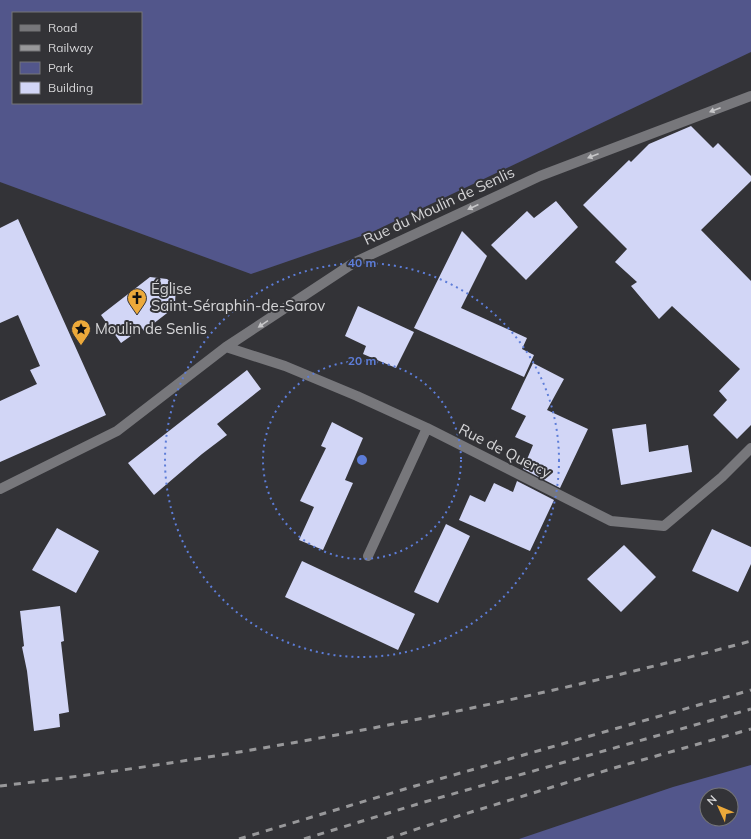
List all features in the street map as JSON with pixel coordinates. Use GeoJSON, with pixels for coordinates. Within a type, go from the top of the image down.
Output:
{"type":"FeatureCollection","features":[{"type":"Feature","properties":{"kind":"street","name":"Rue du Moulin de Senlis"},"geometry":{"type":"LineString","coordinates":[[0,489],[117,431],[226,347],[355,262],[540,176],[751,96]]}},
{"type":"Feature","properties":{"kind":"street","name":"Rue de Quercy"},"geometry":{"type":"LineString","coordinates":[[226,347],[285,366],[357,396],[427,428],[611,521],[664,526],[722,477],[751,448]]}},
{"type":"Feature","properties":{"kind":"street"},"geometry":{"type":"LineString","coordinates":[[368,556],[427,428]]}},
{"type":"Feature","properties":{"kind":"green space"},"geometry":{"type":"Polygon","coordinates":[[[0,0],[751,0],[751,52],[370,233],[251,274],[0,182],[0,0]]]}},
{"type":"Feature","properties":{"kind":"green space"},"geometry":{"type":"Polygon","coordinates":[[[751,765],[751,839],[519,839],[673,787],[751,765]]]}},
{"type":"Feature","properties":{"kind":"building"},"geometry":{"type":"Polygon","coordinates":[[[691,126],[713,148],[718,143],[751,176],[751,181],[701,230],[751,281],[751,425],[737,439],[713,415],[727,400],[719,391],[740,369],[672,306],[659,319],[631,286],[637,282],[615,262],[627,249],[583,205],[629,160],[631,162],[649,144],[691,126]]]}},
{"type":"Feature","properties":{"kind":"building"},"geometry":{"type":"Polygon","coordinates":[[[556,201],[578,227],[526,280],[491,245],[527,211],[534,218],[556,201]]]}},
{"type":"Feature","properties":{"kind":"building"},"geometry":{"type":"Polygon","coordinates":[[[18,219],[106,415],[0,462],[0,401],[37,384],[30,370],[40,366],[18,315],[0,323],[0,228],[18,219]]]}},
{"type":"Feature","properties":{"kind":"building"},"geometry":{"type":"Polygon","coordinates":[[[462,231],[487,256],[461,308],[527,338],[522,349],[534,355],[524,377],[414,328],[462,231]]]}},
{"type":"Feature","properties":{"kind":"building","name":"Église Saint-Séraphin-de-Sarov"},"geometry":{"type":"Polygon","coordinates":[[[150,277],[167,279],[176,286],[175,303],[169,307],[171,310],[144,331],[142,328],[121,343],[101,315],[150,277]]]}},
{"type":"Feature","properties":{"kind":"building"},"geometry":{"type":"Polygon","coordinates":[[[358,306],[414,332],[396,368],[363,354],[366,346],[345,336],[358,306]]]}},
{"type":"Feature","properties":{"kind":"building"},"geometry":{"type":"Polygon","coordinates":[[[533,363],[564,379],[547,410],[588,429],[560,488],[523,469],[533,445],[515,437],[526,416],[511,409],[533,363]]]}},
{"type":"Feature","properties":{"kind":"building"},"geometry":{"type":"Polygon","coordinates":[[[247,370],[261,389],[217,424],[227,435],[154,495],[128,463],[247,370]]]}},
{"type":"Feature","properties":{"kind":"building"},"geometry":{"type":"Polygon","coordinates":[[[332,422],[363,438],[345,480],[353,483],[323,550],[299,540],[314,507],[300,501],[326,448],[321,446],[332,422]]]}},
{"type":"Feature","properties":{"kind":"building"},"geometry":{"type":"Polygon","coordinates":[[[646,424],[649,452],[688,445],[692,472],[621,485],[612,429],[646,424]]]}},
{"type":"Feature","properties":{"kind":"building"},"geometry":{"type":"Polygon","coordinates":[[[517,481],[554,500],[530,551],[459,520],[470,495],[485,502],[494,483],[513,492],[517,481]]]}},
{"type":"Feature","properties":{"kind":"building"},"geometry":{"type":"Polygon","coordinates":[[[446,524],[470,536],[438,603],[414,592],[446,524]]]}},
{"type":"Feature","properties":{"kind":"building"},"geometry":{"type":"Polygon","coordinates":[[[57,528],[99,551],[76,593],[32,570],[57,528]]]}},
{"type":"Feature","properties":{"kind":"building"},"geometry":{"type":"Polygon","coordinates":[[[712,529],[751,547],[751,564],[738,592],[692,571],[712,529]]]}},
{"type":"Feature","properties":{"kind":"building"},"geometry":{"type":"Polygon","coordinates":[[[624,545],[656,577],[621,612],[587,579],[624,545]]]}},
{"type":"Feature","properties":{"kind":"building"},"geometry":{"type":"Polygon","coordinates":[[[302,561],[415,614],[398,650],[285,597],[302,561]]]}},
{"type":"Feature","properties":{"kind":"building"},"geometry":{"type":"Polygon","coordinates":[[[60,606],[64,641],[61,642],[69,712],[59,714],[60,727],[34,731],[27,671],[22,647],[24,646],[20,611],[60,606]]]}},
{"type":"Feature","properties":{"kind":"railway"},"geometry":{"type":"LineString","coordinates":[[0,786],[189,760],[378,727],[565,687],[751,641]]}},
{"type":"Feature","properties":{"kind":"railway"},"geometry":{"type":"LineString","coordinates":[[239,839],[415,786],[751,690]]}},
{"type":"Feature","properties":{"kind":"railway"},"geometry":{"type":"LineString","coordinates":[[304,839],[421,803],[751,709]]}},
{"type":"Feature","properties":{"kind":"railway"},"geometry":{"type":"LineString","coordinates":[[387,839],[614,768],[751,729]]}},
{"type":"Feature","properties":{"kind":"place","name":"Église Saint-Séraphin-de-Sarov"},"geometry":{"type":"Point","coordinates":[137,315]}},
{"type":"Feature","properties":{"kind":"place","name":"Moulin de Senlis"},"geometry":{"type":"Point","coordinates":[81,346]}}]}
